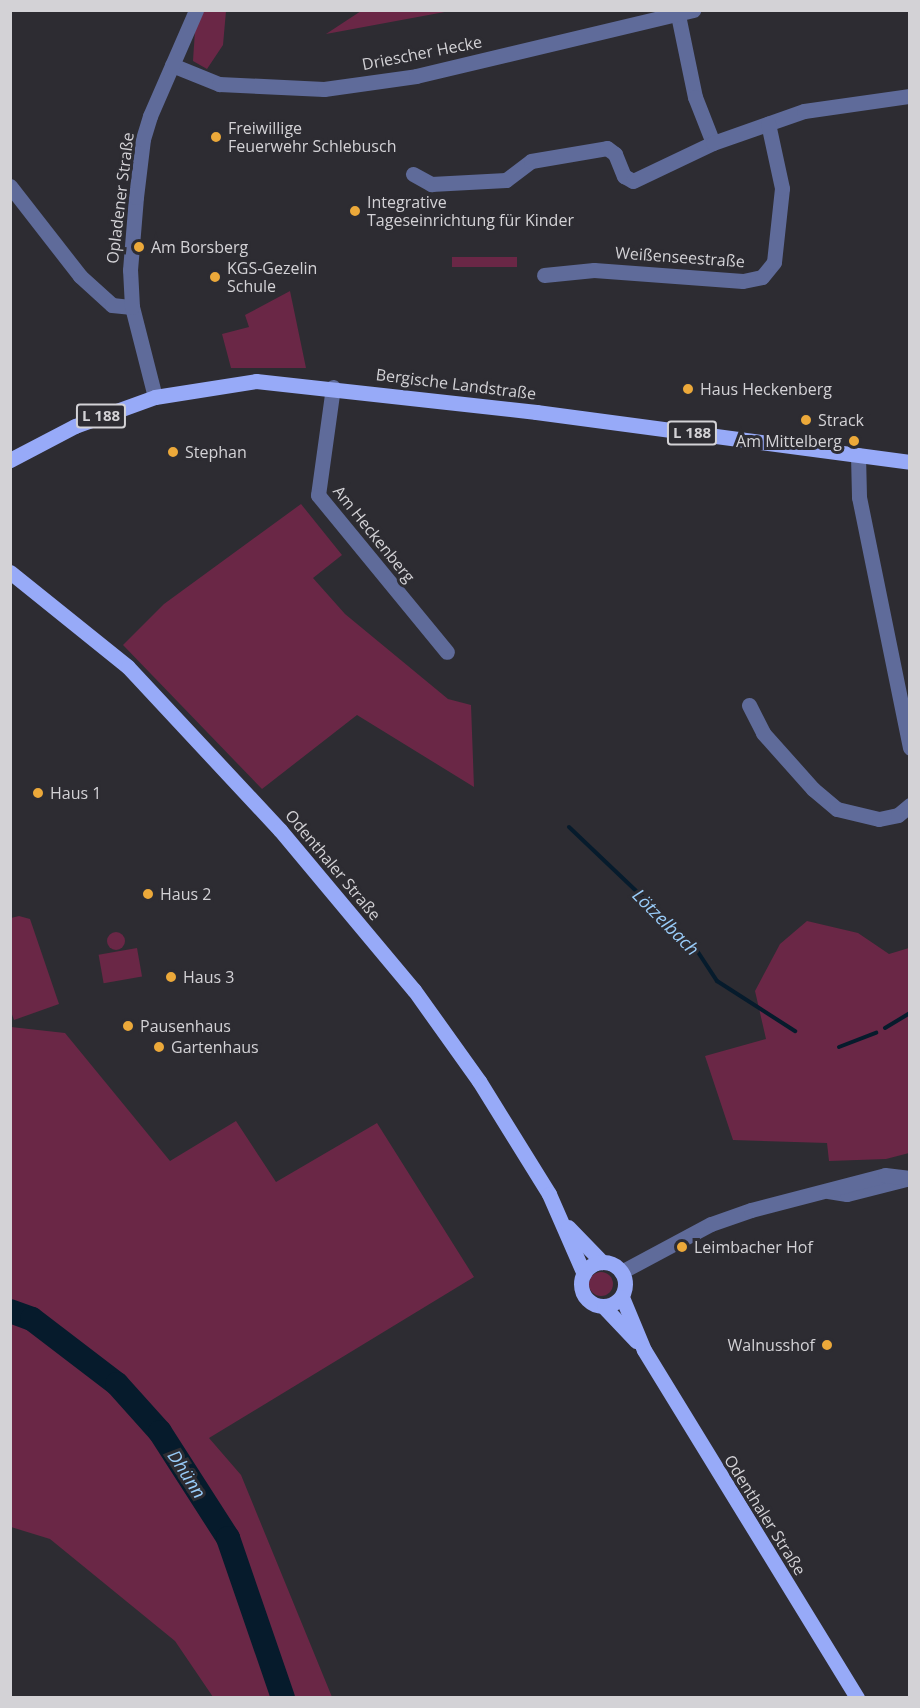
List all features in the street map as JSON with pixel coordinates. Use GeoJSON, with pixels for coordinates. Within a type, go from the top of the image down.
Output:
{"type":"FeatureCollection","features":[{"type":"Feature","properties":{"kind":"main road","name":"Bergische Landstraße"},"geometry":{"type":"LineString","coordinates":[[10,460],[75,426],[155,397],[256,381],[333,387],[909,462]]}},
{"type":"Feature","properties":{"kind":"main road","name":"Odenthaler Straße"},"geometry":{"type":"LineString","coordinates":[[13,575],[128,667],[245,790],[326,883],[455,1045],[564,1222],[584,1274]]}},
{"type":"Feature","properties":{"kind":"main road","name":"Odenthaler Straße"},"geometry":{"type":"LineString","coordinates":[[564,1222],[602,1262]]}},
{"type":"Feature","properties":{"kind":"main road"},"geometry":{"type":"LineString","coordinates":[[602,1262],[621,1272],[625,1280],[622,1297],[604,1307],[584,1296],[584,1274],[602,1262]]}},
{"type":"Feature","properties":{"kind":"main road","name":"Odenthaler Straße"},"geometry":{"type":"LineString","coordinates":[[622,1297],[644,1350],[857,1698]]}},
{"type":"Feature","properties":{"kind":"main road","name":"Odenthaler Straße"},"geometry":{"type":"LineString","coordinates":[[604,1307],[644,1350]]}},
{"type":"Feature","properties":{"kind":"street","name":"Opladener Straße"},"geometry":{"type":"LineString","coordinates":[[155,397],[132,307],[130,248],[143,139],[196,10]]}},
{"type":"Feature","properties":{"kind":"street","name":"Driescher Hecke"},"geometry":{"type":"LineString","coordinates":[[172,64],[219,84],[324,88],[416,76],[686,13],[695,96],[713,143]]}},
{"type":"Feature","properties":{"kind":"street"},"geometry":{"type":"LineString","coordinates":[[413,174],[431,184],[506,180],[531,161],[607,148],[615,154],[624,176],[633,181],[713,143],[768,123],[814,109],[909,96]]}},
{"type":"Feature","properties":{"kind":"street","name":"Weißenseestraße"},"geometry":{"type":"LineString","coordinates":[[544,275],[594,270],[742,281],[762,277],[774,262],[782,188],[768,123]]}},
{"type":"Feature","properties":{"kind":"street"},"geometry":{"type":"LineString","coordinates":[[10,186],[80,276],[112,305],[132,307]]}},
{"type":"Feature","properties":{"kind":"street","name":"Am Heckenberg"},"geometry":{"type":"LineString","coordinates":[[333,387],[318,495],[447,652]]}},
{"type":"Feature","properties":{"kind":"street"},"geometry":{"type":"LineString","coordinates":[[858,455],[859,497],[909,748]]}},
{"type":"Feature","properties":{"kind":"street"},"geometry":{"type":"LineString","coordinates":[[749,705],[763,733],[813,789],[837,809],[879,819],[897,815],[909,805]]}},
{"type":"Feature","properties":{"kind":"street"},"geometry":{"type":"LineString","coordinates":[[621,1272],[711,1224],[828,1191],[847,1194],[909,1178]]}},
{"type":"Feature","properties":{"kind":"shaded area"},"geometry":{"type":"Polygon","coordinates":[[[361,10],[450,11],[326,34],[361,10]]]}},
{"type":"Feature","properties":{"kind":"shaded area"},"geometry":{"type":"Polygon","coordinates":[[[202,11],[226,11],[223,45],[207,69],[193,61],[195,30],[202,11]]]}},
{"type":"Feature","properties":{"kind":"shaded area"},"geometry":{"type":"Polygon","coordinates":[[[452,257],[517,257],[517,267],[452,267],[452,257]]]}},
{"type":"Feature","properties":{"kind":"shaded area"},"geometry":{"type":"Polygon","coordinates":[[[290,291],[306,368],[231,368],[222,334],[249,327],[245,315],[290,291]]]}},
{"type":"Feature","properties":{"kind":"shaded area"},"geometry":{"type":"Polygon","coordinates":[[[301,504],[342,555],[313,578],[345,614],[448,699],[471,705],[474,787],[357,715],[262,789],[123,645],[164,604],[301,504]]]}},
{"type":"Feature","properties":{"kind":"shaded area"},"geometry":{"type":"Polygon","coordinates":[[[19,916],[30,919],[59,1004],[14,1020],[10,1009],[11,918],[19,916]]]}},
{"type":"Feature","properties":{"kind":"shaded area"},"geometry":{"type":"Polygon","coordinates":[[[807,921],[858,933],[889,954],[909,948],[909,1153],[886,1159],[829,1161],[827,1143],[733,1140],[705,1056],[766,1039],[755,991],[780,944],[807,921]]]}},
{"type":"Feature","properties":{"kind":"shaded area"},"geometry":{"type":"Polygon","coordinates":[[[116,932],[122,935],[125,941],[122,947],[116,950],[110,947],[107,941],[110,935],[116,932]]]}},
{"type":"Feature","properties":{"kind":"shaded area"},"geometry":{"type":"Polygon","coordinates":[[[137,948],[142,977],[104,983],[99,955],[137,948]]]}},
{"type":"Feature","properties":{"kind":"shaded area"},"geometry":{"type":"Polygon","coordinates":[[[11,1027],[65,1033],[170,1161],[236,1121],[276,1182],[377,1123],[474,1277],[209,1438],[241,1475],[332,1697],[213,1697],[175,1641],[50,1539],[11,1527],[11,1027]]]}},
{"type":"Feature","properties":{"kind":"shaded area"},"geometry":{"type":"Polygon","coordinates":[[[601,1272],[606,1273],[612,1279],[612,1289],[606,1295],[601,1296],[596,1295],[590,1289],[589,1284],[590,1279],[596,1273],[601,1272]]]}},
{"type":"Feature","properties":{"kind":"waterway","name":"Lötzelbach"},"geometry":{"type":"LineString","coordinates":[[569,827],[694,946],[717,981],[795,1031]]}},
{"type":"Feature","properties":{"kind":"waterway","name":"Lötzelbach"},"geometry":{"type":"LineString","coordinates":[[885,1028],[910,1013]]}},
{"type":"Feature","properties":{"kind":"waterway","name":"Lötzelbach"},"geometry":{"type":"LineString","coordinates":[[839,1047],[876,1033]]}},
{"type":"Feature","properties":{"kind":"waterway","name":"Dhünn"},"geometry":{"type":"LineString","coordinates":[[10,1311],[32,1319],[117,1384],[160,1432],[228,1538],[283,1698]]}},
{"type":"Feature","properties":{"kind":"place","name":"Freiwillige Feuerwehr Schlebusch"},"geometry":{"type":"Point","coordinates":[216,137]}},
{"type":"Feature","properties":{"kind":"place","name":"Integrative Tageseinrichtung für Kinder"},"geometry":{"type":"Point","coordinates":[355,211]}},
{"type":"Feature","properties":{"kind":"place","name":"Am Borsberg"},"geometry":{"type":"Point","coordinates":[139,247]}},
{"type":"Feature","properties":{"kind":"place","name":"KGS-Gezelin Schule"},"geometry":{"type":"Point","coordinates":[215,277]}},
{"type":"Feature","properties":{"kind":"place","name":"Haus Heckenberg"},"geometry":{"type":"Point","coordinates":[688,389]}},
{"type":"Feature","properties":{"kind":"place","name":"Strack"},"geometry":{"type":"Point","coordinates":[806,420]}},
{"type":"Feature","properties":{"kind":"place","name":"Am Mittelberg"},"geometry":{"type":"Point","coordinates":[854,441]}},
{"type":"Feature","properties":{"kind":"place","name":"Stephan"},"geometry":{"type":"Point","coordinates":[173,452]}},
{"type":"Feature","properties":{"kind":"place","name":"Haus 1"},"geometry":{"type":"Point","coordinates":[38,793]}},
{"type":"Feature","properties":{"kind":"place","name":"Haus 2"},"geometry":{"type":"Point","coordinates":[148,894]}},
{"type":"Feature","properties":{"kind":"place","name":"Haus 3"},"geometry":{"type":"Point","coordinates":[171,977]}},
{"type":"Feature","properties":{"kind":"place","name":"Pausenhaus"},"geometry":{"type":"Point","coordinates":[128,1026]}},
{"type":"Feature","properties":{"kind":"place","name":"Gartenhaus"},"geometry":{"type":"Point","coordinates":[159,1047]}},
{"type":"Feature","properties":{"kind":"place","name":"Leimbacher Hof"},"geometry":{"type":"Point","coordinates":[682,1247]}},
{"type":"Feature","properties":{"kind":"place","name":"Walnusshof"},"geometry":{"type":"Point","coordinates":[827,1345]}}]}
